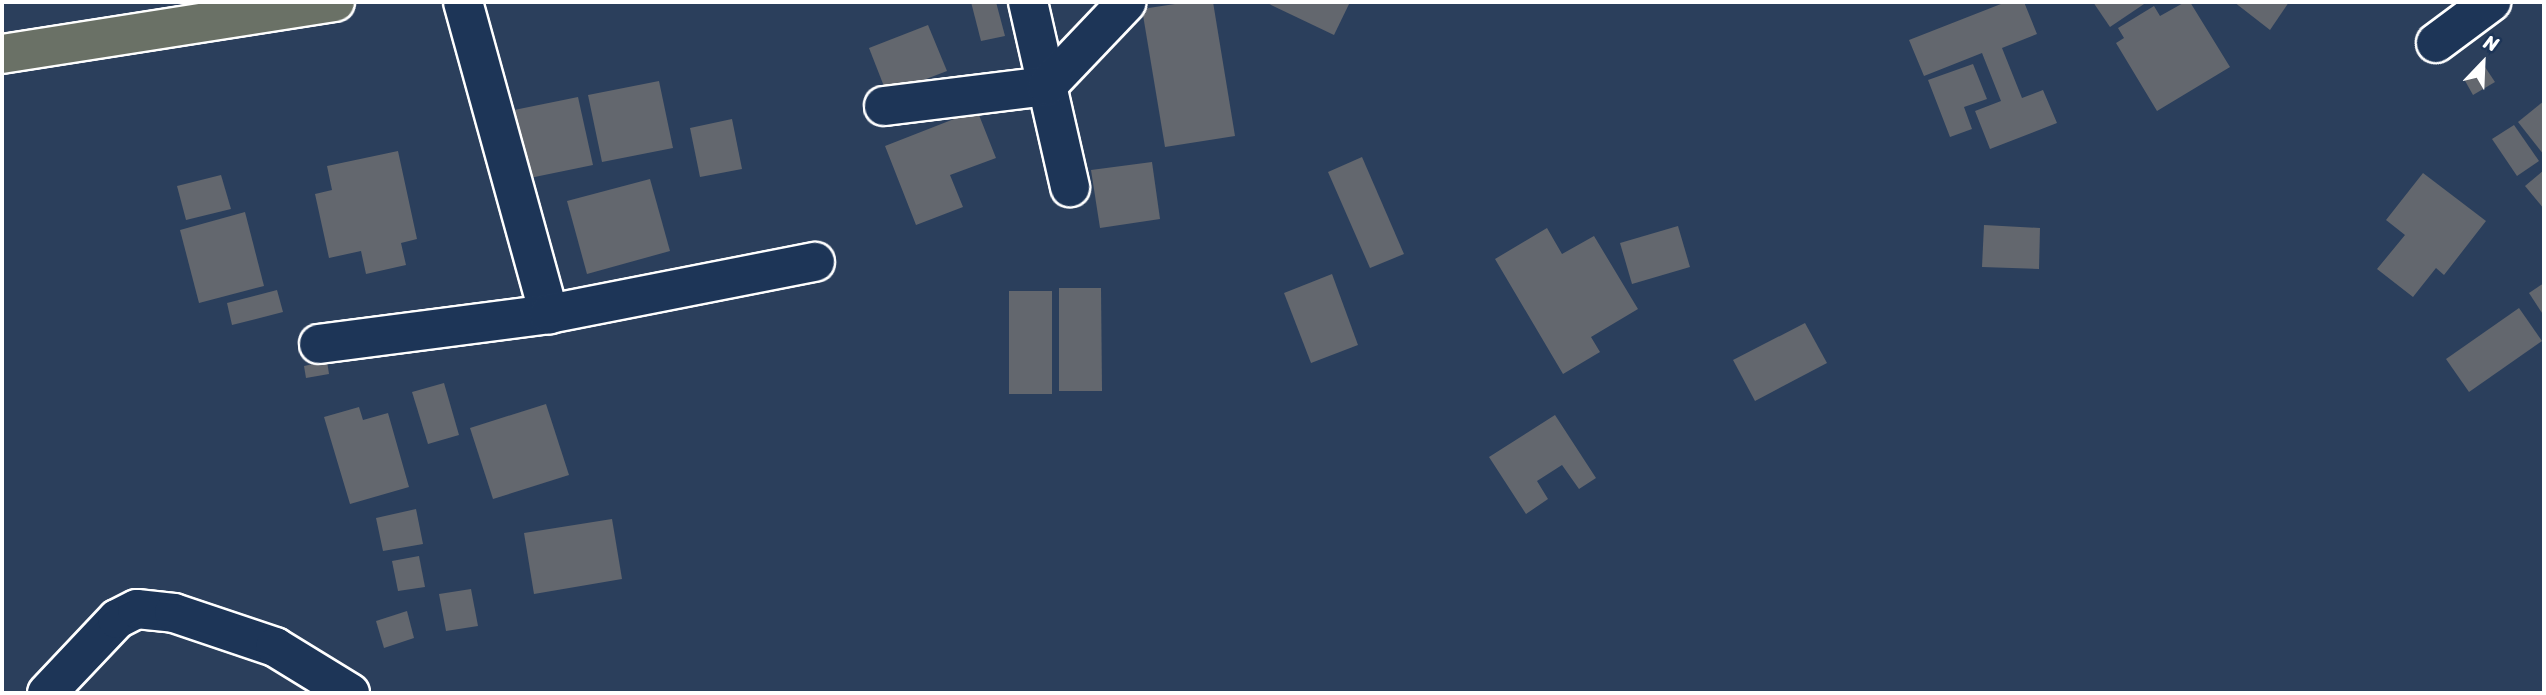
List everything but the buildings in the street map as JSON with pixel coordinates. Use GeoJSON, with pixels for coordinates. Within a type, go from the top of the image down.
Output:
{"type":"FeatureCollection","features":[{"type":"Feature","properties":{"kind":"main road"},"geometry":{"type":"LineString","coordinates":[[2,54],[335,2]]}},
{"type":"Feature","properties":{"kind":"street"},"geometry":{"type":"LineString","coordinates":[[463,2],[549,314]]}},
{"type":"Feature","properties":{"kind":"street"},"geometry":{"type":"LineString","coordinates":[[1028,2],[1070,187]]}},
{"type":"Feature","properties":{"kind":"street"},"geometry":{"type":"LineString","coordinates":[[2436,43],[2491,2]]}},
{"type":"Feature","properties":{"kind":"street"},"geometry":{"type":"LineString","coordinates":[[884,106],[1047,86],[1126,3]]}},
{"type":"Feature","properties":{"kind":"street"},"geometry":{"type":"LineString","coordinates":[[319,344],[549,314],[815,262]]}},
{"type":"Feature","properties":{"kind":"street"},"geometry":{"type":"LineString","coordinates":[[47,693],[117,619],[136,609],[174,612],[275,647],[350,693]]}}]}
